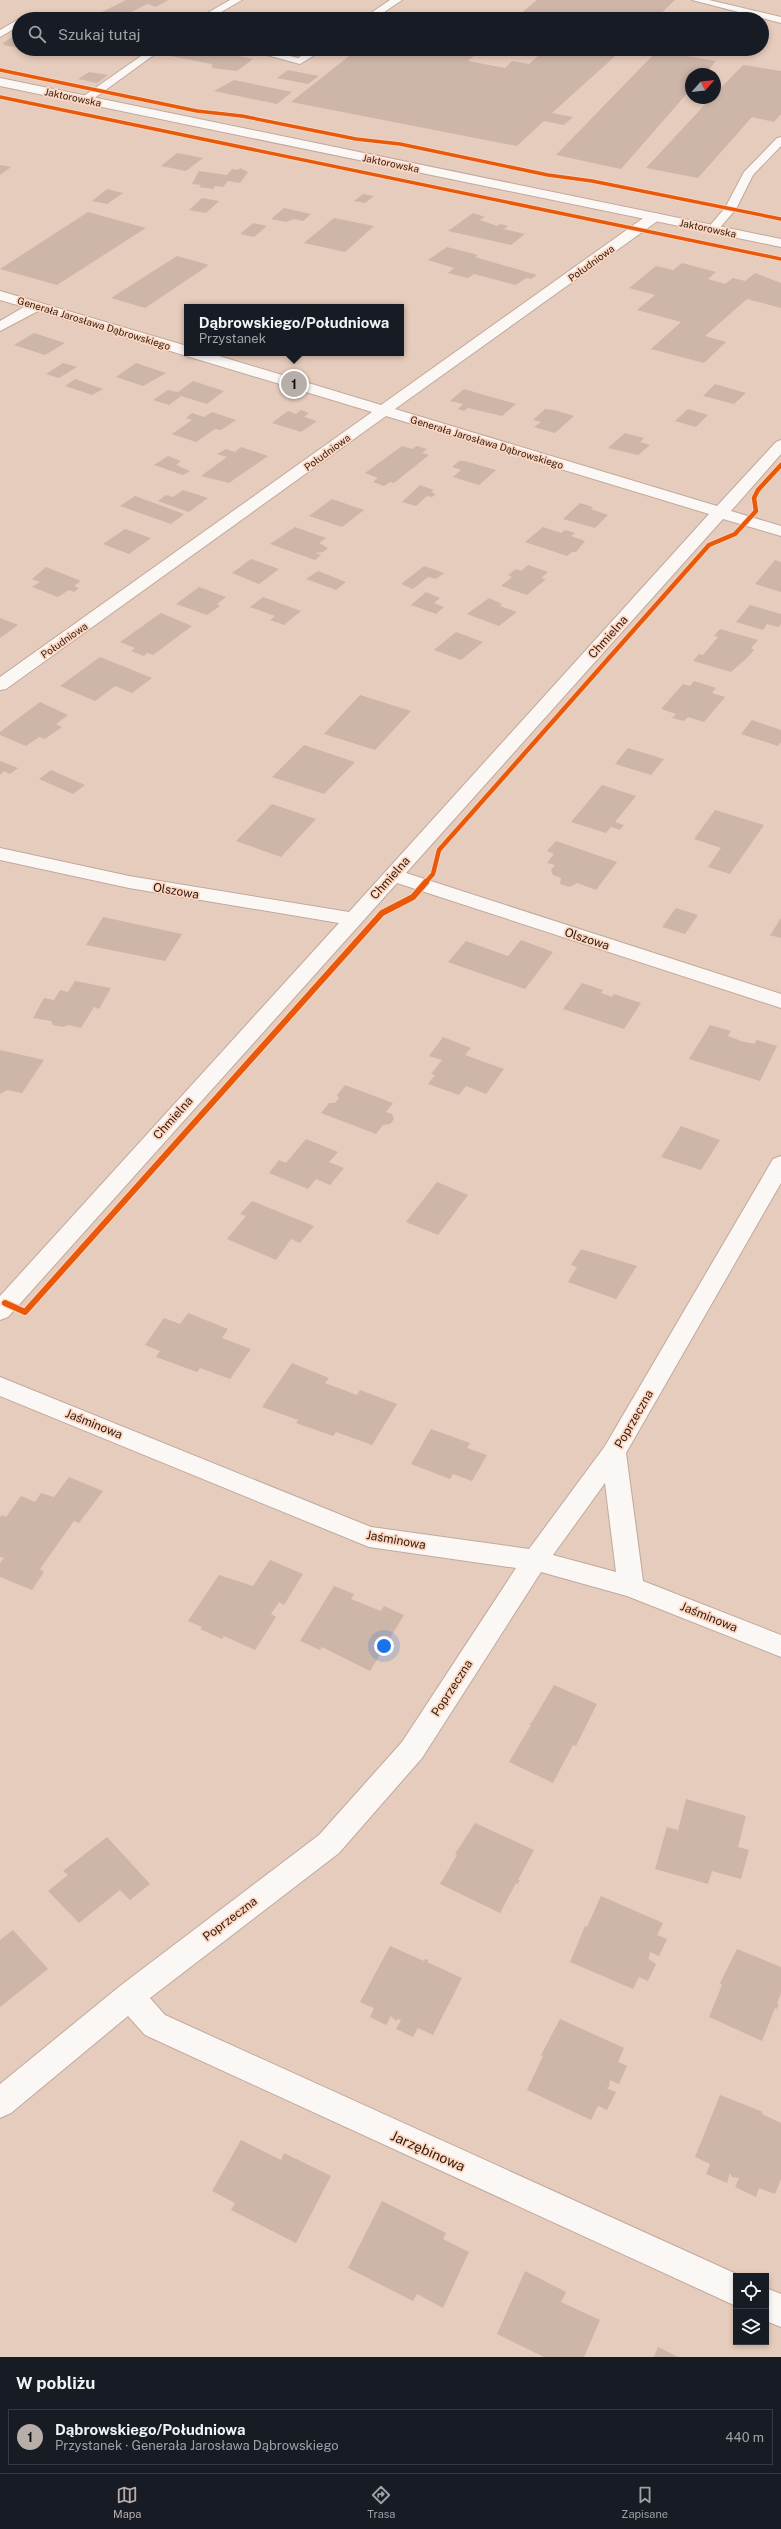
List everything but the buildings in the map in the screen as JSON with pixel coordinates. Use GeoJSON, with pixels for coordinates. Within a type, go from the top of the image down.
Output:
{"type":"FeatureCollection","features":[{"type":"Feature","properties":{"kind":"street","name":"Jaktorowska"},"geometry":{"type":"LineString","coordinates":[[0,82],[781,243]]}},
{"type":"Feature","properties":{"kind":"street","name":"Południowa"},"geometry":{"type":"LineString","coordinates":[[0,685],[654,217]]}},
{"type":"Feature","properties":{"kind":"street","name":"Generała Jarosława Dąbrowskiego"},"geometry":{"type":"LineString","coordinates":[[0,295],[184,350]]}},
{"type":"Feature","properties":{"kind":"street"},"geometry":{"type":"LineString","coordinates":[[0,327],[36,306]]}},
{"type":"Feature","properties":{"kind":"street","name":"Generała Jarosława Dąbrowskiego"},"geometry":{"type":"LineString","coordinates":[[203,356],[781,531]]}},
{"type":"Feature","properties":{"kind":"street","name":"Chmielna"},"geometry":{"type":"LineString","coordinates":[[0,1311],[781,445]]}},
{"type":"Feature","properties":{"kind":"street","name":"Olszowa"},"geometry":{"type":"LineString","coordinates":[[0,854],[152,886],[353,919]]}},
{"type":"Feature","properties":{"kind":"street","name":"Olszowa"},"geometry":{"type":"LineString","coordinates":[[392,876],[781,1001]]}},
{"type":"Feature","properties":{"kind":"street","name":"Poprzeczna"},"geometry":{"type":"LineString","coordinates":[[0,2104],[130,1996],[329,1844],[412,1750],[534,1560],[614,1453],[781,1164]]}},
{"type":"Feature","properties":{"kind":"street","name":"Jaśminowa"},"geometry":{"type":"LineString","coordinates":[[0,1386],[369,1537],[534,1560],[631,1587],[781,1646]]}},
{"type":"Feature","properties":{"kind":"street"},"geometry":{"type":"LineString","coordinates":[[614,1453],[631,1587]]}},
{"type":"Feature","properties":{"kind":"street","name":"Jarzębinowa"},"geometry":{"type":"LineString","coordinates":[[130,1996],[155,2024],[733,2289]]}},
{"type":"Feature","properties":{"kind":"street"},"geometry":{"type":"LineString","coordinates":[[769,2305],[781,2311]]}},
{"type":"Feature","properties":{"kind":"lane"},"geometry":{"type":"LineString","coordinates":[[215,12],[236,0]]}},
{"type":"Feature","properties":{"kind":"lane"},"geometry":{"type":"LineString","coordinates":[[378,12],[397,0]]}},
{"type":"Feature","properties":{"kind":"lane"},"geometry":{"type":"LineString","coordinates":[[698,0],[748,12]]}},
{"type":"Feature","properties":{"kind":"lane"},"geometry":{"type":"LineString","coordinates":[[769,17],[781,20]]}},
{"type":"Feature","properties":{"kind":"lane"},"geometry":{"type":"LineString","coordinates":[[0,34],[12,27]]}},
{"type":"Feature","properties":{"kind":"lane"},"geometry":{"type":"LineString","coordinates":[[85,100],[146,56]]}},
{"type":"Feature","properties":{"kind":"lane"},"geometry":{"type":"LineString","coordinates":[[279,56],[300,61],[308,56]]}},
{"type":"Feature","properties":{"kind":"lane"},"geometry":{"type":"LineString","coordinates":[[713,229],[730,209],[748,174],[781,140]]}},
{"type":"Feature","properties":{"kind":"cycle path"},"geometry":{"type":"LineString","coordinates":[[0,70],[197,111],[242,116],[356,139],[400,144],[548,175],[592,181],[781,219]]}},
{"type":"Feature","properties":{"kind":"cycle path"},"geometry":{"type":"LineString","coordinates":[[0,97],[781,259]]}},
{"type":"Feature","properties":{"kind":"cycle path"},"geometry":{"type":"LineString","coordinates":[[5,1303],[25,1312],[382,913],[413,897],[433,874],[439,850],[709,545],[735,534],[756,511],[754,498],[758,490],[781,465]]}},
{"type":"Feature","properties":{"kind":"place","name":"Dąbrowskiego/Południowa"},"geometry":{"type":"Point","coordinates":[294,384]}}]}
